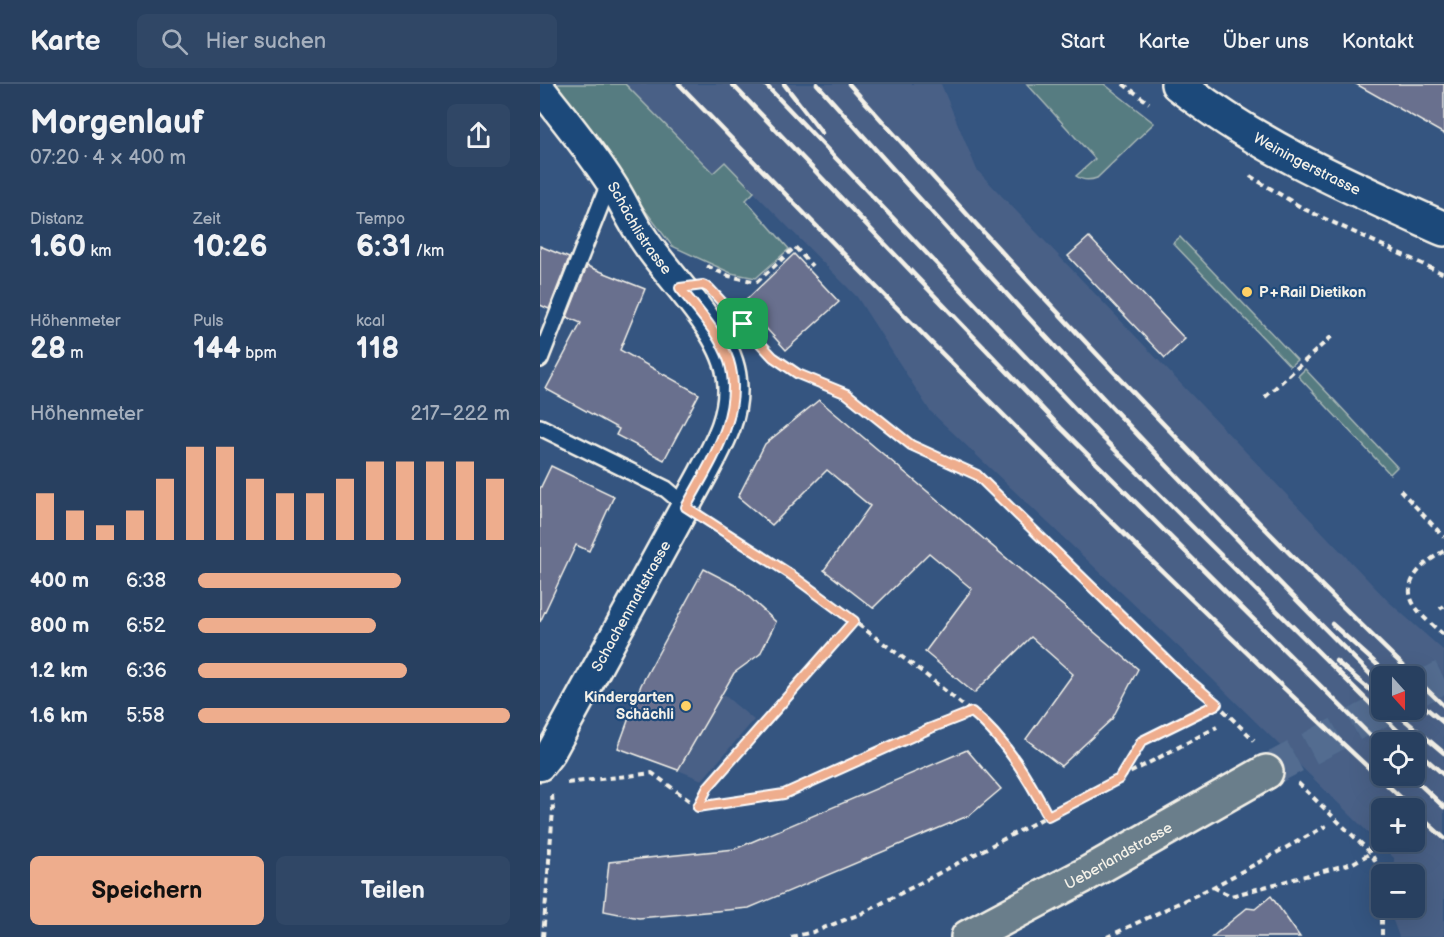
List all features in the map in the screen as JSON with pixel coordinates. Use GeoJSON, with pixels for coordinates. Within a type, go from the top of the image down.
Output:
{"type":"FeatureCollection","features":[{"type":"Feature","properties":{"kind":"main road","name":"Ueberlandstrasse"},"geometry":{"type":"LineString","coordinates":[[968,937],[1085,875],[1266,772]]}},
{"type":"Feature","properties":{"kind":"street","name":"Weiningerstrasse"},"geometry":{"type":"LineString","coordinates":[[1178,84],[1258,137],[1336,180],[1444,229]]}},
{"type":"Feature","properties":{"kind":"street","name":"Schächlistrasse"},"geometry":{"type":"LineString","coordinates":[[540,87],[610,181],[643,238],[711,328],[728,360],[733,397],[728,422],[719,445],[686,507]]}},
{"type":"Feature","properties":{"kind":"street","name":"Schachenmattstrasse"},"geometry":{"type":"LineString","coordinates":[[551,778],[551,752],[686,507]]}},
{"type":"Feature","properties":{"kind":"lane"},"geometry":{"type":"LineString","coordinates":[[540,359],[610,181]]}},
{"type":"Feature","properties":{"kind":"lane"},"geometry":{"type":"LineString","coordinates":[[540,427],[666,489],[686,507]]}},
{"type":"Feature","properties":{"kind":"path"},"geometry":{"type":"LineString","coordinates":[[696,262],[729,276],[757,282],[795,248],[812,266]]}},
{"type":"Feature","properties":{"kind":"path"},"geometry":{"type":"LineString","coordinates":[[750,332],[773,357],[790,369],[847,394],[911,445],[977,475],[1179,672],[1217,704],[1142,741],[1119,779]]}},
{"type":"Feature","properties":{"kind":"path"},"geometry":{"type":"LineString","coordinates":[[1265,397],[1332,336]]}},
{"type":"Feature","properties":{"kind":"path"},"geometry":{"type":"LineString","coordinates":[[1400,490],[1444,537]]}},
{"type":"Feature","properties":{"kind":"path"},"geometry":{"type":"LineString","coordinates":[[686,507],[790,574],[972,712],[986,724],[1032,784],[1048,816]]}},
{"type":"Feature","properties":{"kind":"path"},"geometry":{"type":"LineString","coordinates":[[1444,551],[1426,561],[1414,576],[1410,592],[1416,609],[1444,635]]}},
{"type":"Feature","properties":{"kind":"path"},"geometry":{"type":"LineString","coordinates":[[698,807],[708,787],[854,621]]}},
{"type":"Feature","properties":{"kind":"path"},"geometry":{"type":"LineString","coordinates":[[543,937],[553,810],[551,778],[652,773],[698,807],[784,794],[972,712]]}},
{"type":"Feature","properties":{"kind":"path"},"geometry":{"type":"LineString","coordinates":[[791,937],[813,932],[863,913],[1217,727]]}},
{"type":"Feature","properties":{"kind":"path"},"geometry":{"type":"LineString","coordinates":[[1107,937],[1213,887],[1326,826]]}},
{"type":"Feature","properties":{"kind":"path"},"geometry":{"type":"LineString","coordinates":[[1213,887],[1231,896],[1353,863],[1371,853],[1377,864]]}},
{"type":"Feature","properties":{"kind":"path"},"geometry":{"type":"LineString","coordinates":[[1382,918],[1382,937]]}},
{"type":"Feature","properties":{"kind":"shaded area"},"geometry":{"type":"Polygon","coordinates":[[[625,84],[941,84],[977,170],[1389,602],[1444,651],[1444,937],[1399,937],[1392,918],[1425,918],[1425,864],[1394,864],[1394,858],[1388,852],[1425,852],[1425,798],[1371,798],[1371,835],[1203,670],[930,411],[857,297],[725,163],[714,173],[625,84]]]}},
{"type":"Feature","properties":{"kind":"shaded area","name":"Kindergarten Schächli"},"geometry":{"type":"Polygon","coordinates":[[[663,644],[754,720],[702,780],[678,770],[693,744],[628,720],[641,685],[663,644]]]}},
{"type":"Feature","properties":{"kind":"green space"},"geometry":{"type":"Polygon","coordinates":[[[550,84],[625,84],[713,173],[725,162],[754,192],[746,200],[789,249],[756,278],[731,273],[672,246],[550,84]]]}},
{"type":"Feature","properties":{"kind":"green space"},"geometry":{"type":"Polygon","coordinates":[[[1027,84],[1104,84],[1154,123],[1097,178],[1084,180],[1076,176],[1095,159],[1027,84]]]}},
{"type":"Feature","properties":{"kind":"green space"},"geometry":{"type":"Polygon","coordinates":[[[1180,237],[1297,360],[1290,366],[1173,243],[1180,237]]]}},
{"type":"Feature","properties":{"kind":"green space"},"geometry":{"type":"Polygon","coordinates":[[[1305,369],[1397,467],[1390,474],[1298,376],[1305,369]]]}},
{"type":"Feature","properties":{"kind":"building"},"geometry":{"type":"Polygon","coordinates":[[[1356,84],[1444,84],[1444,134],[1356,84]]]}},
{"type":"Feature","properties":{"kind":"building"},"geometry":{"type":"Polygon","coordinates":[[[1089,237],[1185,339],[1165,358],[1068,256],[1089,237]]]}},
{"type":"Feature","properties":{"kind":"building"},"geometry":{"type":"Polygon","coordinates":[[[540,246],[569,258],[549,309],[540,305],[540,246]]]}},
{"type":"Feature","properties":{"kind":"building"},"geometry":{"type":"Polygon","coordinates":[[[794,254],[839,302],[786,350],[743,303],[794,254]]]}},
{"type":"Feature","properties":{"kind":"building"},"geometry":{"type":"Polygon","coordinates":[[[587,266],[645,289],[620,350],[699,394],[664,460],[616,435],[619,429],[546,389],[581,323],[567,317],[587,266]]]}},
{"type":"Feature","properties":{"kind":"building"},"geometry":{"type":"Polygon","coordinates":[[[819,400],[1138,669],[1112,719],[1061,766],[1026,739],[1073,674],[1031,637],[974,693],[925,652],[972,589],[929,553],[873,608],[824,570],[870,506],[827,470],[772,525],[738,497],[765,444],[819,400]]]}},
{"type":"Feature","properties":{"kind":"building"},"geometry":{"type":"Polygon","coordinates":[[[551,466],[614,496],[589,551],[576,545],[540,622],[540,489],[551,466]]]}},
{"type":"Feature","properties":{"kind":"building"},"geometry":{"type":"Polygon","coordinates":[[[704,569],[737,586],[776,622],[760,654],[734,673],[678,770],[618,748],[641,685],[704,569]]]}},
{"type":"Feature","properties":{"kind":"building"},"geometry":{"type":"Polygon","coordinates":[[[967,750],[1001,789],[970,815],[749,908],[639,918],[604,911],[609,862],[735,849],[967,750]]]}},
{"type":"Feature","properties":{"kind":"building"},"geometry":{"type":"Polygon","coordinates":[[[1271,896],[1300,937],[1212,937],[1247,908],[1255,909],[1271,896]]]}},
{"type":"Feature","properties":{"kind":"tunnel"},"geometry":{"type":"LineString","coordinates":[[1425,686],[1444,676]]}},
{"type":"Feature","properties":{"kind":"tunnel"},"geometry":{"type":"LineString","coordinates":[[1266,772],[1371,716]]}},
{"type":"Feature","properties":{"kind":"railway"},"geometry":{"type":"LineString","coordinates":[[679,84],[1040,452],[1401,798]]}},
{"type":"Feature","properties":{"kind":"railway"},"geometry":{"type":"LineString","coordinates":[[732,84],[1061,428],[1371,736]]}},
{"type":"Feature","properties":{"kind":"railway"},"geometry":{"type":"LineString","coordinates":[[765,84],[1103,438],[1399,732]]}},
{"type":"Feature","properties":{"kind":"railway"},"geometry":{"type":"LineString","coordinates":[[784,84],[822,133]]}},
{"type":"Feature","properties":{"kind":"railway"},"geometry":{"type":"LineString","coordinates":[[817,84],[1095,389],[1237,539],[1371,675]]}},
{"type":"Feature","properties":{"kind":"railway"},"geometry":{"type":"LineString","coordinates":[[849,84],[986,236],[1126,385],[1404,666]]}},
{"type":"Feature","properties":{"kind":"railway"},"geometry":{"type":"LineString","coordinates":[[1332,624],[1379,666]]}},
{"type":"Feature","properties":{"kind":"railway"},"geometry":{"type":"LineString","coordinates":[[1336,661],[1371,691]]}},
{"type":"Feature","properties":{"kind":"railway"},"geometry":{"type":"LineString","coordinates":[[1425,688],[1444,706]]}},
{"type":"Feature","properties":{"kind":"railway"},"geometry":{"type":"LineString","coordinates":[[1425,707],[1444,723]]}},
{"type":"Feature","properties":{"kind":"railway"},"geometry":{"type":"LineString","coordinates":[[1405,720],[1444,753]]}},
{"type":"Feature","properties":{"kind":"railway"},"geometry":{"type":"LineString","coordinates":[[1425,758],[1444,775]]}},
{"type":"Feature","properties":{"kind":"railway"},"geometry":{"type":"LineString","coordinates":[[1422,786],[1444,807]]}},
{"type":"Feature","properties":{"kind":"railway"},"geometry":{"type":"LineString","coordinates":[[1425,821],[1444,838]]}},
{"type":"Feature","properties":{"kind":"place","name":"P+Rail Dietikon"},"geometry":{"type":"Point","coordinates":[1247,292]}},
{"type":"Feature","properties":{"kind":"place","name":"Kindergarten Schächli"},"geometry":{"type":"Point","coordinates":[686,706]}},
{"type":"Feature","properties":{"kind":"route"},"geometry":{"type":"LineString","coordinates":[[703,285],[709,288],[743,324],[782,364],[798,374],[847,394],[911,445],[977,475],[1179,672],[1217,704],[1142,741],[1119,779],[1048,816],[1032,784],[986,724],[972,712],[784,794],[698,807],[708,787],[854,621],[790,574],[686,507],[719,445],[730,415],[733,397],[728,360],[721,344],[680,288],[703,285]]}}]}
